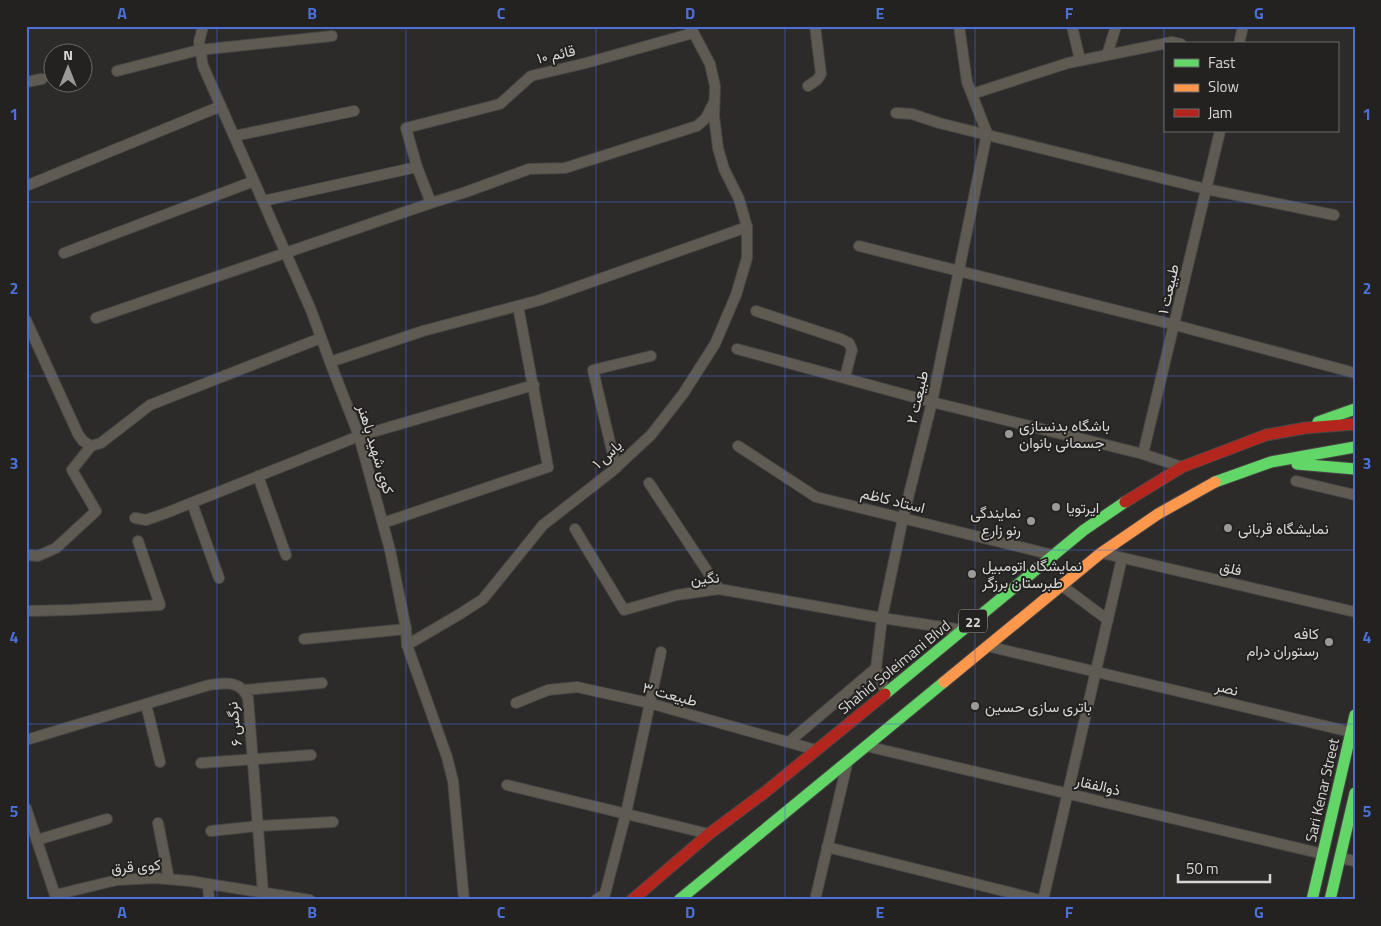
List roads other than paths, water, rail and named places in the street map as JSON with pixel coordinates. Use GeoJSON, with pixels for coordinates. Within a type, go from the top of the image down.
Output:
{"type":"FeatureCollection","features":[{"type":"Feature","properties":{"kind":"main road"},"geometry":{"type":"LineString","coordinates":[[1305,428],[1342,412],[1355,409]]}},
{"type":"Feature","properties":{"kind":"main road","name":"Shahid Soleimani Blvd"},"geometry":{"type":"LineString","coordinates":[[632,900],[709,834],[764,793],[1084,530],[1144,490],[1182,467],[1266,435],[1305,428],[1355,424]]}},
{"type":"Feature","properties":{"kind":"main road","name":"22"},"geometry":{"type":"LineString","coordinates":[[679,900],[1061,585],[1101,553],[1158,514],[1209,484],[1271,462],[1354,447]]}},
{"type":"Feature","properties":{"kind":"main road"},"geometry":{"type":"LineString","coordinates":[[1271,462],[1355,469]]}},
{"type":"Feature","properties":{"kind":"main road","name":"Sari Kenar Street"},"geometry":{"type":"LineString","coordinates":[[1312,900],[1353,733],[1355,715]]}},
{"type":"Feature","properties":{"kind":"main road"},"geometry":{"type":"LineString","coordinates":[[1330,900],[1355,794]]}},
{"type":"Feature","properties":{"kind":"main road"},"geometry":{"type":"LineString","coordinates":[[1323,854],[1340,858]]}},
{"type":"Feature","properties":{"kind":"street","name":"کوی شهید باهنر"},"geometry":{"type":"LineString","coordinates":[[203,26],[199,42],[203,66],[311,310],[359,436],[390,550],[406,629],[407,645],[447,757],[453,781],[464,900]]}},
{"type":"Feature","properties":{"kind":"street"},"geometry":{"type":"LineString","coordinates":[[808,86],[817,80],[821,74],[815,26]]}},
{"type":"Feature","properties":{"kind":"street"},"geometry":{"type":"LineString","coordinates":[[959,26],[967,82],[987,134]]}},
{"type":"Feature","properties":{"kind":"street"},"geometry":{"type":"LineString","coordinates":[[1072,26],[1080,60]]}},
{"type":"Feature","properties":{"kind":"street"},"geometry":{"type":"LineString","coordinates":[[1107,55],[1116,26]]}},
{"type":"Feature","properties":{"kind":"street"},"geometry":{"type":"LineString","coordinates":[[1239,42],[1243,26]]}},
{"type":"Feature","properties":{"kind":"street","name":"یاس ۱"},"geometry":{"type":"LineString","coordinates":[[407,645],[483,599],[544,526],[616,468],[650,435],[683,394],[715,344],[739,286],[747,258],[747,227],[739,199],[724,169],[718,148],[714,116],[714,86],[710,64],[692,30]]}},
{"type":"Feature","properties":{"kind":"street","name":"قائم ۱۰"},"geometry":{"type":"LineString","coordinates":[[417,167],[406,128],[500,104],[531,76],[586,63],[692,30]]}},
{"type":"Feature","properties":{"kind":"street"},"geometry":{"type":"LineString","coordinates":[[117,71],[199,50],[332,36]]}},
{"type":"Feature","properties":{"kind":"street"},"geometry":{"type":"LineString","coordinates":[[972,94],[1080,60],[1164,44]]}},
{"type":"Feature","properties":{"kind":"street"},"geometry":{"type":"LineString","coordinates":[[26,82],[42,79]]}},
{"type":"Feature","properties":{"kind":"street"},"geometry":{"type":"LineString","coordinates":[[96,318],[529,169],[565,168],[697,126],[706,118],[714,101]]}},
{"type":"Feature","properties":{"kind":"street"},"geometry":{"type":"LineString","coordinates":[[26,186],[220,106]]}},
{"type":"Feature","properties":{"kind":"street"},"geometry":{"type":"LineString","coordinates":[[234,136],[354,111]]}},
{"type":"Feature","properties":{"kind":"street"},"geometry":{"type":"LineString","coordinates":[[896,113],[912,114],[1206,189],[1334,216]]}},
{"type":"Feature","properties":{"kind":"street","name":"طبیعت ۱"},"geometry":{"type":"LineString","coordinates":[[1144,454],[1220,132]]}},
{"type":"Feature","properties":{"kind":"street","name":"طبیعت ۲"},"geometry":{"type":"LineString","coordinates":[[876,668],[882,618],[903,518],[932,402],[987,134]]}},
{"type":"Feature","properties":{"kind":"street"},"geometry":{"type":"LineString","coordinates":[[263,201],[417,167],[431,203]]}},
{"type":"Feature","properties":{"kind":"street"},"geometry":{"type":"LineString","coordinates":[[64,253],[254,181]]}},
{"type":"Feature","properties":{"kind":"street"},"geometry":{"type":"LineString","coordinates":[[330,362],[424,331],[540,300],[747,227]]}},
{"type":"Feature","properties":{"kind":"street"},"geometry":{"type":"LineString","coordinates":[[859,246],[1175,325],[1355,373]]}},
{"type":"Feature","properties":{"kind":"street"},"geometry":{"type":"LineString","coordinates":[[383,523],[548,467],[518,306]]}},
{"type":"Feature","properties":{"kind":"street"},"geometry":{"type":"LineString","coordinates":[[756,311],[842,339],[849,343],[852,350],[845,378]]}},
{"type":"Feature","properties":{"kind":"street"},"geometry":{"type":"LineString","coordinates":[[26,320],[31,343],[78,434],[83,441],[91,446]]}},
{"type":"Feature","properties":{"kind":"street"},"geometry":{"type":"LineString","coordinates":[[26,555],[38,556],[56,548],[96,511],[72,470],[91,446],[101,443],[150,405],[321,338]]}},
{"type":"Feature","properties":{"kind":"street"},"geometry":{"type":"LineString","coordinates":[[737,350],[932,402],[1144,454],[1182,467]]}},
{"type":"Feature","properties":{"kind":"street"},"geometry":{"type":"LineString","coordinates":[[616,468],[593,370],[651,356]]}},
{"type":"Feature","properties":{"kind":"street"},"geometry":{"type":"LineString","coordinates":[[135,518],[146,520],[359,436],[534,385]]}},
{"type":"Feature","properties":{"kind":"street","name":"استاد کاظم"},"geometry":{"type":"LineString","coordinates":[[738,446],[816,497],[1053,555]]}},
{"type":"Feature","properties":{"kind":"street"},"geometry":{"type":"LineString","coordinates":[[258,476],[286,554]]}},
{"type":"Feature","properties":{"kind":"street"},"geometry":{"type":"LineString","coordinates":[[1296,481],[1355,495]]}},
{"type":"Feature","properties":{"kind":"street"},"geometry":{"type":"LineString","coordinates":[[648,483],[719,589]]}},
{"type":"Feature","properties":{"kind":"street"},"geometry":{"type":"LineString","coordinates":[[192,503],[219,578]]}},
{"type":"Feature","properties":{"kind":"street","name":"نگین"},"geometry":{"type":"LineString","coordinates":[[575,529],[624,610],[677,595],[719,589],[882,618],[963,630]]}},
{"type":"Feature","properties":{"kind":"street"},"geometry":{"type":"LineString","coordinates":[[26,611],[160,605],[138,541]]}},
{"type":"Feature","properties":{"kind":"street","name":"فلق"},"geometry":{"type":"LineString","coordinates":[[1101,553],[1355,612]]}},
{"type":"Feature","properties":{"kind":"street"},"geometry":{"type":"LineString","coordinates":[[827,847],[1042,900],[1122,558]]}},
{"type":"Feature","properties":{"kind":"street"},"geometry":{"type":"LineString","coordinates":[[1061,585],[1108,620]]}},
{"type":"Feature","properties":{"kind":"street"},"geometry":{"type":"LineString","coordinates":[[304,639],[406,629]]}},
{"type":"Feature","properties":{"kind":"street","name":"نصر"},"geometry":{"type":"LineString","coordinates":[[987,646],[1353,733]]}},
{"type":"Feature","properties":{"kind":"street"},"geometry":{"type":"LineString","coordinates":[[596,900],[605,894],[626,813],[661,652]]}},
{"type":"Feature","properties":{"kind":"street"},"geometry":{"type":"LineString","coordinates":[[790,741],[876,668],[886,693]]}},
{"type":"Feature","properties":{"kind":"street","name":"نرگس ۶"},"geometry":{"type":"LineString","coordinates":[[26,740],[209,685],[226,683],[238,686],[244,690],[248,698],[263,893]]}},
{"type":"Feature","properties":{"kind":"street"},"geometry":{"type":"LineString","coordinates":[[244,690],[322,683]]}},
{"type":"Feature","properties":{"kind":"street","name":"طبیعت ٣"},"geometry":{"type":"LineString","coordinates":[[516,703],[548,690],[577,687],[649,703],[790,741],[816,750]]}},
{"type":"Feature","properties":{"kind":"street"},"geometry":{"type":"LineString","coordinates":[[146,704],[160,762]]}},
{"type":"Feature","properties":{"kind":"street","name":"ذوالفقار"},"geometry":{"type":"LineString","coordinates":[[866,746],[1323,854]]}},
{"type":"Feature","properties":{"kind":"street"},"geometry":{"type":"LineString","coordinates":[[201,763],[311,755]]}},
{"type":"Feature","properties":{"kind":"street"},"geometry":{"type":"LineString","coordinates":[[815,900],[848,761]]}},
{"type":"Feature","properties":{"kind":"street"},"geometry":{"type":"LineString","coordinates":[[507,785],[709,834]]}},
{"type":"Feature","properties":{"kind":"street","name":"کوی قرق"},"geometry":{"type":"LineString","coordinates":[[26,808],[56,897],[117,880],[155,878],[208,884],[310,900]]}},
{"type":"Feature","properties":{"kind":"street"},"geometry":{"type":"LineString","coordinates":[[37,840],[107,818]]}},
{"type":"Feature","properties":{"kind":"street"},"geometry":{"type":"LineString","coordinates":[[211,831],[258,826],[333,822]]}},
{"type":"Feature","properties":{"kind":"street"},"geometry":{"type":"LineString","coordinates":[[158,824],[169,879]]}},
{"type":"Feature","properties":{"kind":"street"},"geometry":{"type":"LineString","coordinates":[[1340,858],[1355,861]]}},
{"type":"Feature","properties":{"kind":"street"},"geometry":{"type":"LineString","coordinates":[[208,884],[209,900]]}},
{"type":"Feature","properties":{"kind":"place","name":"باشگاه بدنسازی جسمانی بانوان"},"geometry":{"type":"Point","coordinates":[1009,434]}},
{"type":"Feature","properties":{"kind":"place","name":"ایرتویا"},"geometry":{"type":"Point","coordinates":[1056,507]}},
{"type":"Feature","properties":{"kind":"place","name":"نمایندگی رنو زارع"},"geometry":{"type":"Point","coordinates":[1031,521]}},
{"type":"Feature","properties":{"kind":"place","name":"نمایشگاه قربانی"},"geometry":{"type":"Point","coordinates":[1228,528]}},
{"type":"Feature","properties":{"kind":"place","name":"نمایشگاه اتومبیل طبرستان برزگر"},"geometry":{"type":"Point","coordinates":[972,574]}},
{"type":"Feature","properties":{"kind":"place","name":"کافه رستوران درام"},"geometry":{"type":"Point","coordinates":[1329,642]}},
{"type":"Feature","properties":{"kind":"place","name":"باتری سازی حسین"},"geometry":{"type":"Point","coordinates":[975,706]}}]}
